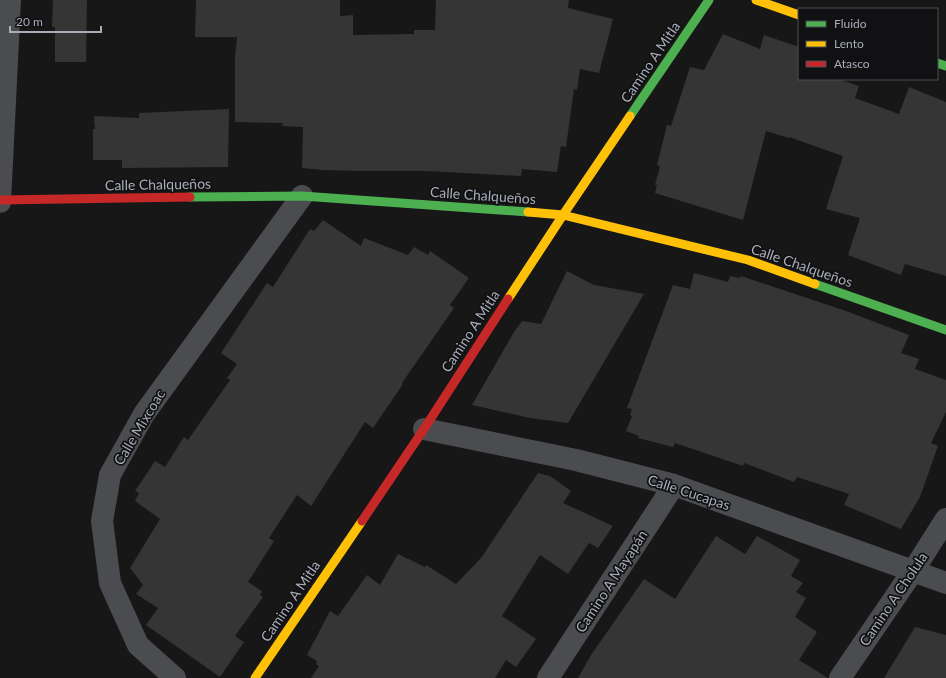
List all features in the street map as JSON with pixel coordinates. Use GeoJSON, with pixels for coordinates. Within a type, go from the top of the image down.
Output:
{"type":"FeatureCollection","features":[{"type":"Feature","properties":{"kind":"street"},"geometry":{"type":"LineString","coordinates":[[0,201],[10,0]]}},
{"type":"Feature","properties":{"kind":"street","name":"Camino A Mitla"},"geometry":{"type":"LineString","coordinates":[[255,678],[424,429],[563,215],[709,0]]}},
{"type":"Feature","properties":{"kind":"street"},"geometry":{"type":"LineString","coordinates":[[756,0],[798,15]]}},
{"type":"Feature","properties":{"kind":"street","name":"Calle Chalqueños"},"geometry":{"type":"LineString","coordinates":[[0,201],[302,196],[563,215],[748,260],[946,330]]}},
{"type":"Feature","properties":{"kind":"street","name":"Calle Mixcoac"},"geometry":{"type":"LineString","coordinates":[[175,678],[138,645],[110,583],[102,521],[110,475],[144,414],[302,196]]}},
{"type":"Feature","properties":{"kind":"street","name":"Calle Cucapas"},"geometry":{"type":"LineString","coordinates":[[424,429],[576,460],[674,485],[946,583]]}},
{"type":"Feature","properties":{"kind":"street","name":"Camino A Mayapán"},"geometry":{"type":"LineString","coordinates":[[548,678],[674,485]]}},
{"type":"Feature","properties":{"kind":"street","name":"Camino A Cholula"},"geometry":{"type":"LineString","coordinates":[[840,678],[913,571],[946,519]]}},
{"type":"Feature","properties":{"kind":"building"},"geometry":{"type":"Polygon","coordinates":[[[53,0],[87,0],[86,62],[55,62],[55,27],[52,27],[53,0]]]}},
{"type":"Feature","properties":{"kind":"building"},"geometry":{"type":"Polygon","coordinates":[[[196,0],[340,0],[340,16],[353,15],[353,35],[414,34],[414,30],[435,30],[436,0],[569,0],[568,8],[613,19],[599,73],[580,69],[577,90],[574,89],[566,147],[561,146],[557,172],[522,169],[521,176],[426,171],[323,170],[302,168],[303,127],[282,126],[283,123],[235,122],[235,58],[237,37],[195,37],[196,0]]]}},
{"type":"Feature","properties":{"kind":"building"},"geometry":{"type":"Polygon","coordinates":[[[723,34],[760,49],[764,35],[798,47],[798,80],[841,80],[859,86],[855,98],[899,114],[909,87],[946,102],[946,276],[905,264],[901,275],[848,255],[860,218],[826,209],[843,156],[789,137],[766,131],[743,220],[655,193],[657,185],[655,185],[660,166],[657,165],[667,125],[671,126],[690,67],[704,70],[723,34]]]}},
{"type":"Feature","properties":{"kind":"building"},"geometry":{"type":"Polygon","coordinates":[[[229,109],[228,167],[122,168],[122,160],[93,160],[93,129],[95,129],[94,116],[139,118],[139,113],[229,109]]]}},
{"type":"Feature","properties":{"kind":"building"},"geometry":{"type":"Polygon","coordinates":[[[323,220],[361,246],[364,238],[408,255],[414,247],[428,255],[430,251],[469,278],[450,305],[454,308],[373,428],[365,422],[311,506],[297,495],[269,538],[274,541],[248,582],[262,591],[260,595],[263,597],[235,636],[244,642],[220,677],[146,625],[158,608],[136,594],[143,585],[130,568],[160,519],[135,501],[139,493],[135,491],[155,461],[165,467],[184,437],[188,440],[230,380],[227,378],[237,364],[221,353],[267,283],[273,287],[310,229],[314,231],[323,220]]]}},
{"type":"Feature","properties":{"kind":"building"},"geometry":{"type":"Polygon","coordinates":[[[567,271],[594,285],[644,294],[568,423],[530,418],[472,405],[514,332],[522,321],[541,324],[567,271]]]}},
{"type":"Feature","properties":{"kind":"building"},"geometry":{"type":"Polygon","coordinates":[[[694,273],[728,282],[730,276],[740,278],[741,276],[846,311],[909,335],[901,353],[919,359],[915,369],[946,380],[946,412],[931,443],[938,446],[920,497],[901,529],[844,505],[849,494],[797,477],[794,482],[744,463],[743,466],[675,443],[673,447],[638,438],[639,436],[626,431],[632,416],[630,415],[632,409],[627,408],[673,285],[690,289],[694,273]]]}},
{"type":"Feature","properties":{"kind":"building"},"geometry":{"type":"Polygon","coordinates":[[[538,473],[550,476],[571,491],[563,503],[613,526],[598,548],[589,543],[568,574],[540,555],[502,616],[536,639],[516,667],[506,660],[495,678],[311,678],[319,666],[316,664],[317,661],[307,655],[330,611],[338,616],[367,575],[380,585],[398,554],[425,567],[426,565],[456,584],[481,558],[538,473]]]}},
{"type":"Feature","properties":{"kind":"building"},"geometry":{"type":"Polygon","coordinates":[[[716,536],[745,554],[757,536],[800,560],[791,576],[803,583],[796,592],[806,598],[795,617],[817,632],[799,660],[828,678],[578,678],[591,655],[644,579],[675,599],[716,536]]]}},
{"type":"Feature","properties":{"kind":"building"},"geometry":{"type":"Polygon","coordinates":[[[915,627],[946,635],[946,678],[884,678],[915,627]]]}},
{"type":"Feature","properties":{"kind":"traffic: fast"},"geometry":{"type":"LineString","coordinates":[[630,116],[709,0]]}},
{"type":"Feature","properties":{"kind":"traffic: fast"},"geometry":{"type":"LineString","coordinates":[[938,63],[946,66]]}},
{"type":"Feature","properties":{"kind":"traffic: fast"},"geometry":{"type":"LineString","coordinates":[[190,197],[302,196],[528,212]]}},
{"type":"Feature","properties":{"kind":"traffic: fast"},"geometry":{"type":"LineString","coordinates":[[815,284],[946,330]]}},
{"type":"Feature","properties":{"kind":"traffic: slow"},"geometry":{"type":"LineString","coordinates":[[756,0],[798,15]]}},
{"type":"Feature","properties":{"kind":"traffic: slow"},"geometry":{"type":"LineString","coordinates":[[508,299],[630,116]]}},
{"type":"Feature","properties":{"kind":"traffic: slow"},"geometry":{"type":"LineString","coordinates":[[528,212],[563,215],[748,260],[815,284]]}},
{"type":"Feature","properties":{"kind":"traffic: slow"},"geometry":{"type":"LineString","coordinates":[[255,678],[362,521]]}},
{"type":"Feature","properties":{"kind":"traffic: jam"},"geometry":{"type":"LineString","coordinates":[[0,200],[190,197]]}},
{"type":"Feature","properties":{"kind":"traffic: jam"},"geometry":{"type":"LineString","coordinates":[[362,521],[424,429],[508,299]]}}]}
